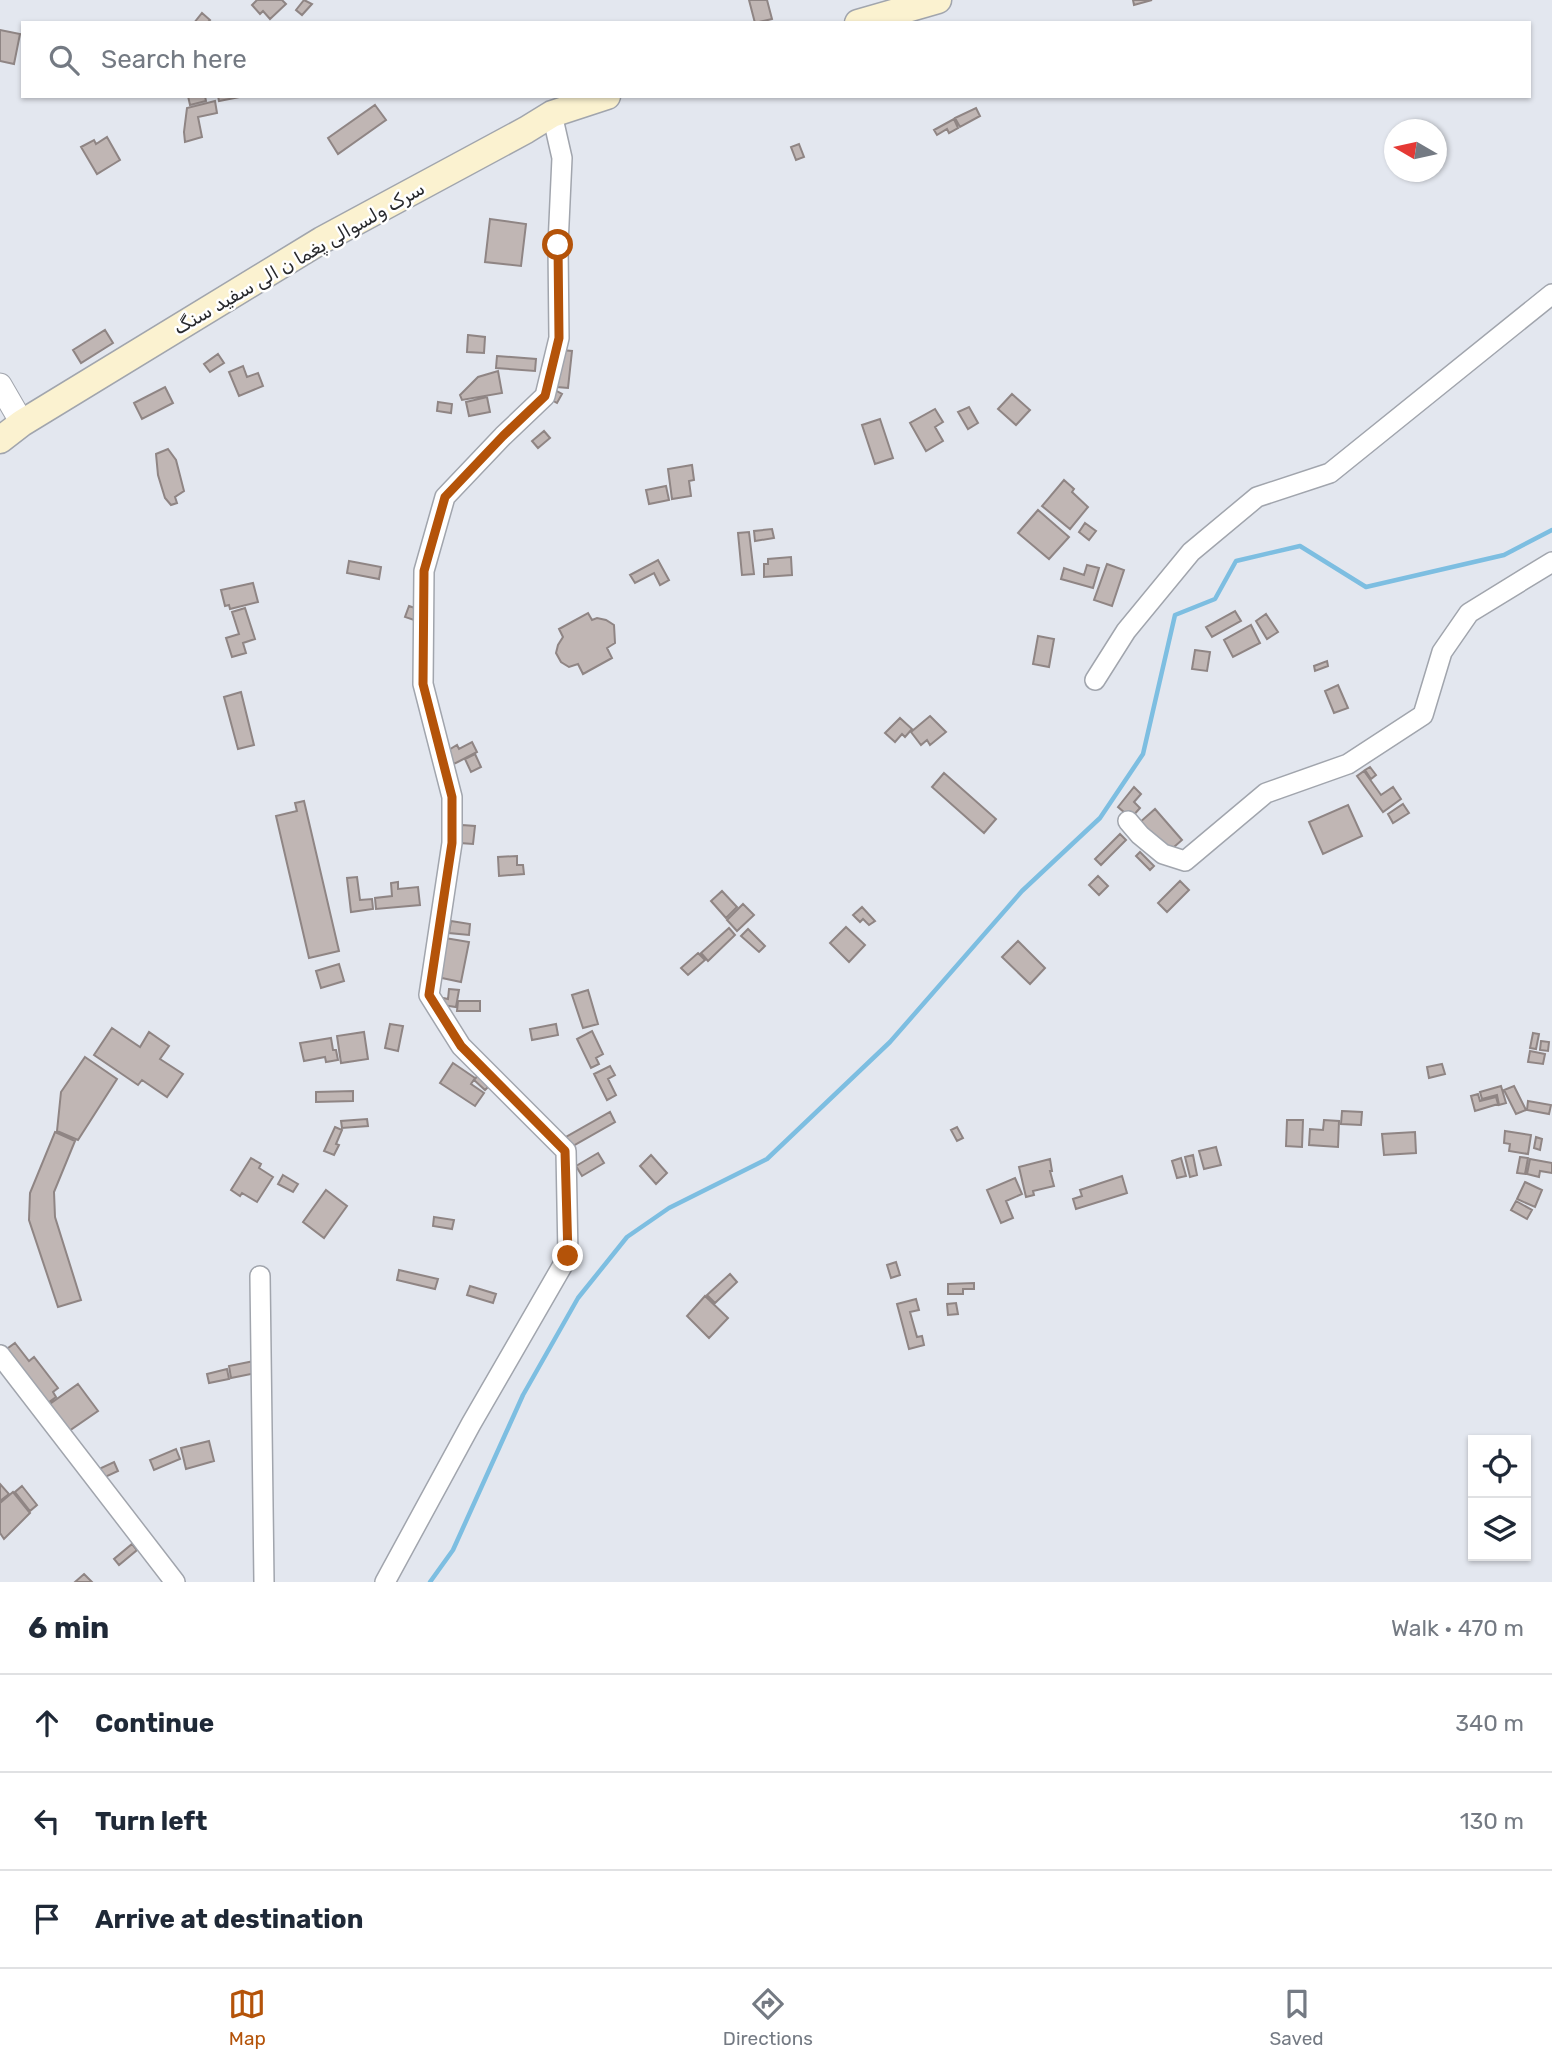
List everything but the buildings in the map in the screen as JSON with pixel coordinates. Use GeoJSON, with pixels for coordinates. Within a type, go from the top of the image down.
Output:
{"type":"FeatureCollection","features":[{"type":"Feature","properties":{"kind":"main road"},"geometry":{"type":"LineString","coordinates":[[865,21],[938,0]]}},
{"type":"Feature","properties":{"kind":"main road","name":"سرک ولسوالی پغما ن الی سفید سنگ"},"geometry":{"type":"LineString","coordinates":[[0,440],[22,423],[322,240],[552,114],[601,98]]}},
{"type":"Feature","properties":{"kind":"street"},"geometry":{"type":"LineString","coordinates":[[385,1582],[471,1424],[568,1256],[565,1151],[461,1046],[429,995],[452,843],[452,797],[423,684],[424,571],[445,497],[545,396],[559,338],[558,245],[562,158],[552,114]]}},
{"type":"Feature","properties":{"kind":"street"},"geometry":{"type":"LineString","coordinates":[[1095,680],[1126,631],[1191,552],[1257,497],[1330,473],[1552,293]]}},
{"type":"Feature","properties":{"kind":"street"},"geometry":{"type":"LineString","coordinates":[[0,385],[22,423]]}},
{"type":"Feature","properties":{"kind":"street"},"geometry":{"type":"LineString","coordinates":[[1128,821],[1163,854],[1185,860],[1266,793],[1348,764],[1423,715],[1441,652],[1468,613],[1552,562]]}},
{"type":"Feature","properties":{"kind":"street"},"geometry":{"type":"LineString","coordinates":[[260,1276],[264,1582]]}},
{"type":"Feature","properties":{"kind":"street"},"geometry":{"type":"LineString","coordinates":[[0,1355],[175,1582]]}},
{"type":"Feature","properties":{"kind":"waterway"},"geometry":{"type":"LineString","coordinates":[[430,1582],[453,1550],[523,1395],[578,1298],[627,1237],[669,1208],[767,1159],[890,1042],[1022,891],[1100,818],[1143,754],[1175,615],[1215,599],[1236,561],[1300,546],[1366,587],[1504,555],[1552,530]]}},
{"type":"Feature","properties":{"kind":"route"},"geometry":{"type":"LineString","coordinates":[[558,245],[559,338],[545,396],[445,497],[424,571],[423,684],[452,797],[452,843],[429,995],[461,1046],[565,1151],[568,1256]]}}]}
